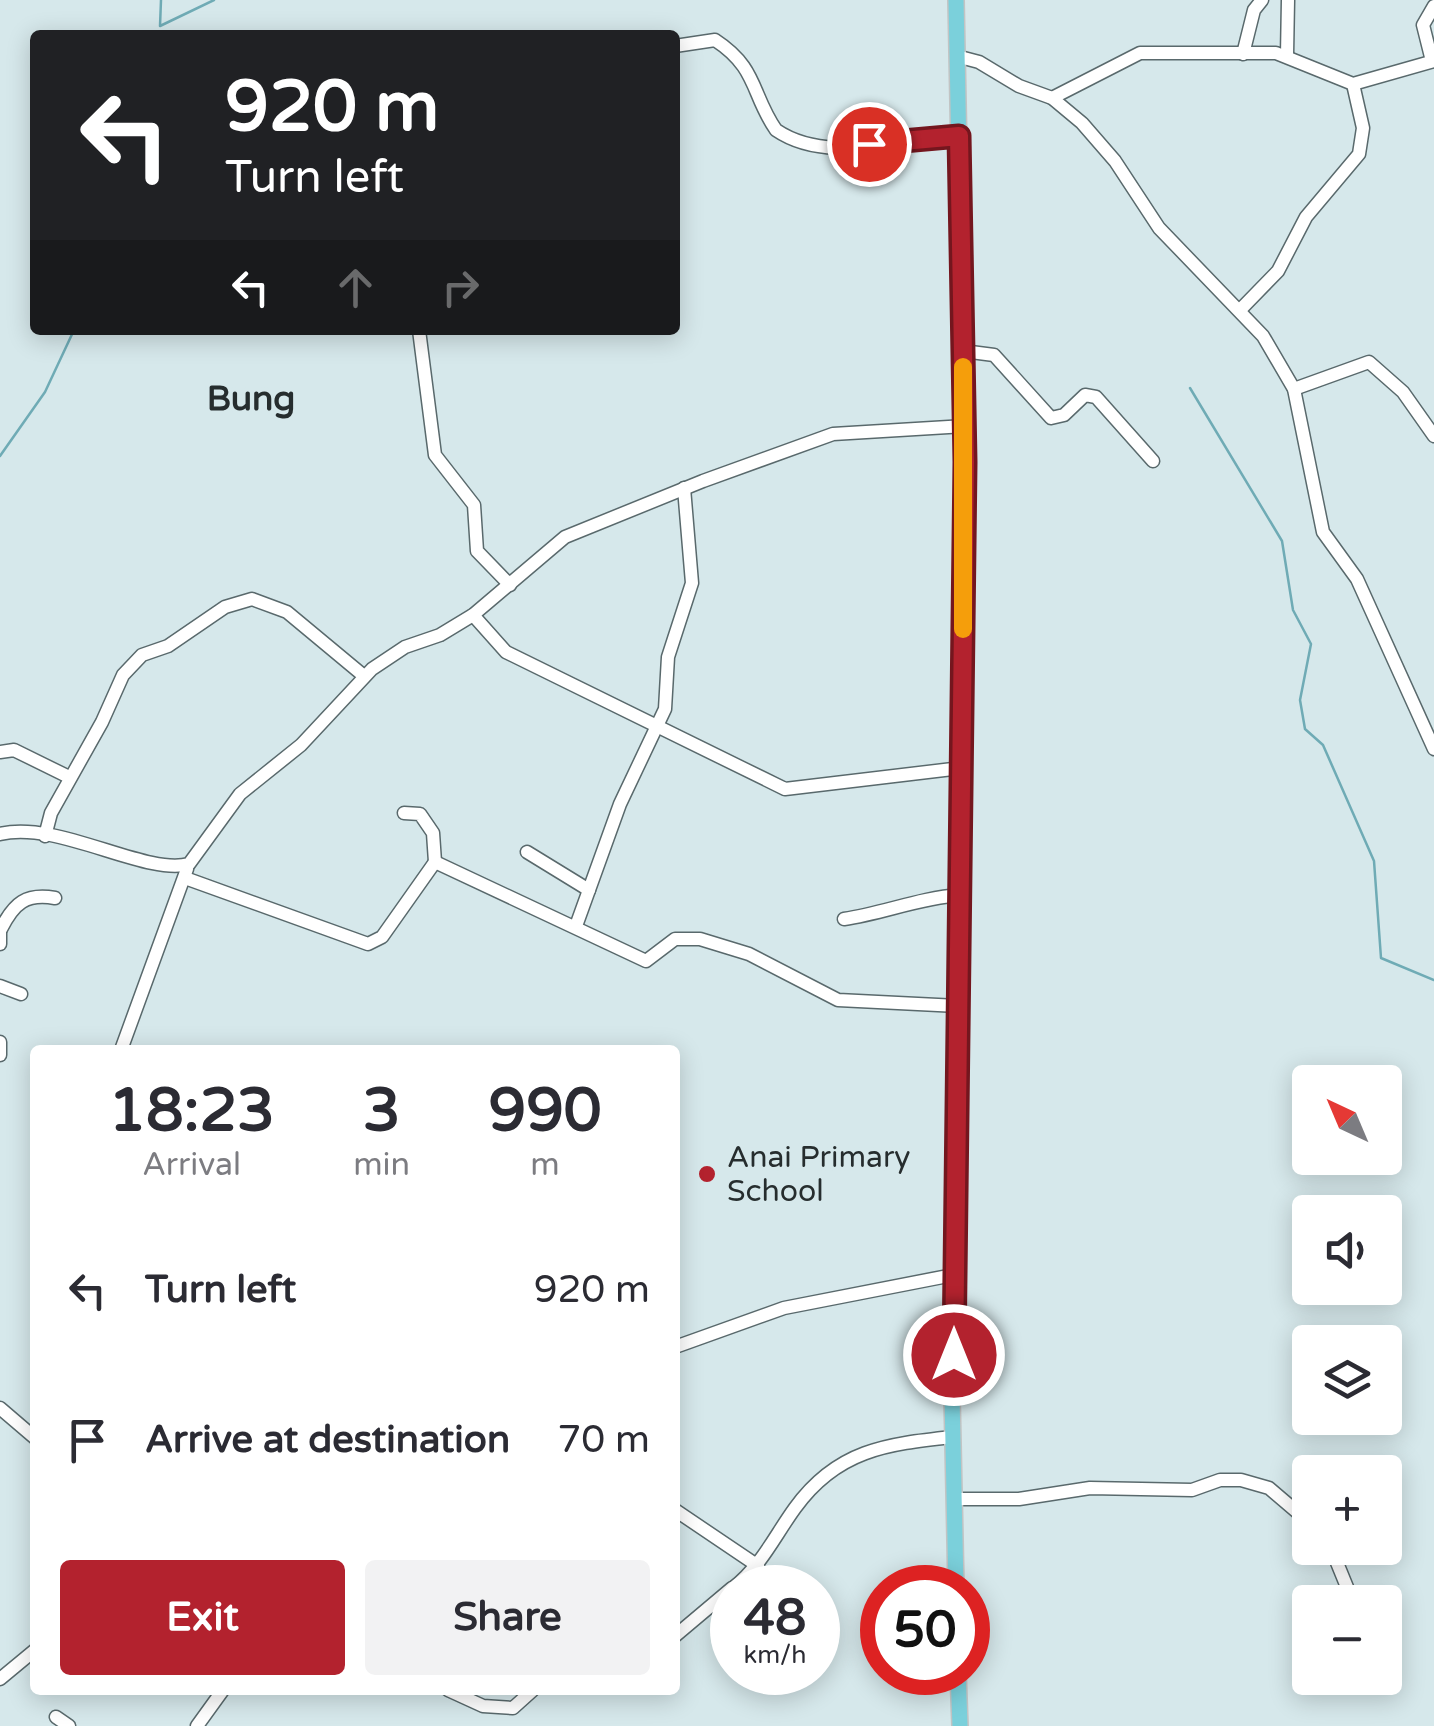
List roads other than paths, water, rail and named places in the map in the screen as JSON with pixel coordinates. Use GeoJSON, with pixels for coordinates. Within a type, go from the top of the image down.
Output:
{"type":"FeatureCollection","features":[{"type":"Feature","properties":{"kind":"main road"},"geometry":{"type":"LineString","coordinates":[[956,0],[965,426],[953,1275],[956,1565]]}},
{"type":"Feature","properties":{"kind":"main road"},"geometry":{"type":"LineString","coordinates":[[959,1695],[960,1726]]}},
{"type":"Feature","properties":{"kind":"street"},"geometry":{"type":"LineString","coordinates":[[1243,54],[1254,10],[1262,0]]}},
{"type":"Feature","properties":{"kind":"street"},"geometry":{"type":"LineString","coordinates":[[1287,55],[1288,0]]}},
{"type":"Feature","properties":{"kind":"street"},"geometry":{"type":"LineString","coordinates":[[1052,98],[1140,53],[1287,55],[1326,76],[1353,84],[1433,61],[1423,25],[1434,6]]}},
{"type":"Feature","properties":{"kind":"street"},"geometry":{"type":"LineString","coordinates":[[680,45],[716,40],[735,52],[747,67],[776,130],[802,142],[844,149],[959,136]]}},
{"type":"Feature","properties":{"kind":"street"},"geometry":{"type":"LineString","coordinates":[[960,57],[979,62],[1019,86],[1052,98],[1115,161],[1160,228],[1241,309],[1294,389],[1323,532],[1358,579],[1434,749]]}},
{"type":"Feature","properties":{"kind":"street"},"geometry":{"type":"LineString","coordinates":[[1241,309],[1278,272],[1306,217],[1359,154],[1363,128],[1353,84]]}},
{"type":"Feature","properties":{"kind":"street"},"geometry":{"type":"LineString","coordinates":[[420,335],[435,455],[474,505],[477,551],[510,584]]}},
{"type":"Feature","properties":{"kind":"street"},"geometry":{"type":"LineString","coordinates":[[963,351],[994,355],[1051,418],[1064,415],[1091,394],[1153,461]]}},
{"type":"Feature","properties":{"kind":"street"},"geometry":{"type":"LineString","coordinates":[[1294,389],[1369,362],[1402,392],[1434,436]]}},
{"type":"Feature","properties":{"kind":"street"},"geometry":{"type":"LineString","coordinates":[[123,1045],[187,871],[240,794],[302,745],[364,676],[405,647],[440,635],[472,615],[565,537],[684,488],[833,434],[965,426]]}},
{"type":"Feature","properties":{"kind":"street"},"geometry":{"type":"LineString","coordinates":[[576,926],[620,804],[660,726],[668,689],[668,656],[692,583],[684,488]]}},
{"type":"Feature","properties":{"kind":"street"},"geometry":{"type":"LineString","coordinates":[[45,836],[50,813],[132,662],[168,646],[225,607],[252,599],[277,607],[364,676]]}},
{"type":"Feature","properties":{"kind":"street"},"geometry":{"type":"LineString","coordinates":[[472,615],[506,652],[792,791],[873,776],[961,768]]}},
{"type":"Feature","properties":{"kind":"street"},"geometry":{"type":"LineString","coordinates":[[0,752],[11,748],[69,777]]}},
{"type":"Feature","properties":{"kind":"street"},"geometry":{"type":"LineString","coordinates":[[0,834],[98,844],[187,871],[368,944],[382,938],[435,862],[430,824],[420,814],[404,813]]}},
{"type":"Feature","properties":{"kind":"street"},"geometry":{"type":"LineString","coordinates":[[527,852],[589,890]]}},
{"type":"Feature","properties":{"kind":"street"},"geometry":{"type":"LineString","coordinates":[[435,862],[646,961],[659,955],[669,942],[687,937],[750,954],[838,1000],[958,1006]]}},
{"type":"Feature","properties":{"kind":"street"},"geometry":{"type":"LineString","coordinates":[[844,919],[870,915],[910,900],[960,895]]}},
{"type":"Feature","properties":{"kind":"street"},"geometry":{"type":"LineString","coordinates":[[0,944],[0,929],[20,900],[34,896],[56,898]]}},
{"type":"Feature","properties":{"kind":"street"},"geometry":{"type":"LineString","coordinates":[[0,986],[21,994]]}},
{"type":"Feature","properties":{"kind":"street"},"geometry":{"type":"LineString","coordinates":[[0,1042],[0,1055]]}},
{"type":"Feature","properties":{"kind":"street"},"geometry":{"type":"LineString","coordinates":[[680,1344],[784,1308],[953,1275]]}},
{"type":"Feature","properties":{"kind":"street"},"geometry":{"type":"LineString","coordinates":[[0,1408],[30,1434]]}},
{"type":"Feature","properties":{"kind":"street"},"geometry":{"type":"LineString","coordinates":[[759,1565],[794,1508],[835,1469],[882,1444],[952,1437]]}},
{"type":"Feature","properties":{"kind":"street"},"geometry":{"type":"LineString","coordinates":[[955,1499],[1019,1499],[1090,1488],[1192,1490],[1220,1480],[1241,1480],[1269,1488],[1292,1508]]}},
{"type":"Feature","properties":{"kind":"street"},"geometry":{"type":"LineString","coordinates":[[680,1513],[757,1565]]}},
{"type":"Feature","properties":{"kind":"street"},"geometry":{"type":"LineString","coordinates":[[680,1632],[710,1607]]}},
{"type":"Feature","properties":{"kind":"street"},"geometry":{"type":"LineString","coordinates":[[0,1679],[30,1654]]}},
{"type":"Feature","properties":{"kind":"street"},"geometry":{"type":"LineString","coordinates":[[197,1726],[219,1695]]}},
{"type":"Feature","properties":{"kind":"street"},"geometry":{"type":"LineString","coordinates":[[461,1695],[494,1708],[517,1706],[528,1695]]}},
{"type":"Feature","properties":{"kind":"street"},"geometry":{"type":"LineString","coordinates":[[56,1717],[69,1726]]}},
{"type":"Feature","properties":{"kind":"waterway"},"geometry":{"type":"LineString","coordinates":[[161,0],[160,26],[214,0]]}},
{"type":"Feature","properties":{"kind":"waterway"},"geometry":{"type":"LineString","coordinates":[[0,456],[45,392],[72,335]]}},
{"type":"Feature","properties":{"kind":"waterway"},"geometry":{"type":"LineString","coordinates":[[1190,388],[1282,541],[1293,610],[1311,644],[1300,700],[1305,729],[1323,745],[1374,861],[1381,958],[1434,980]]}},
{"type":"Feature","properties":{"kind":"place","name":"Anai Primary School"},"geometry":{"type":"Point","coordinates":[707,1174]}},
{"type":"Feature","properties":{"kind":"district","name":"Bung"},"geometry":{"type":"Point","coordinates":[251,399]}}]}
